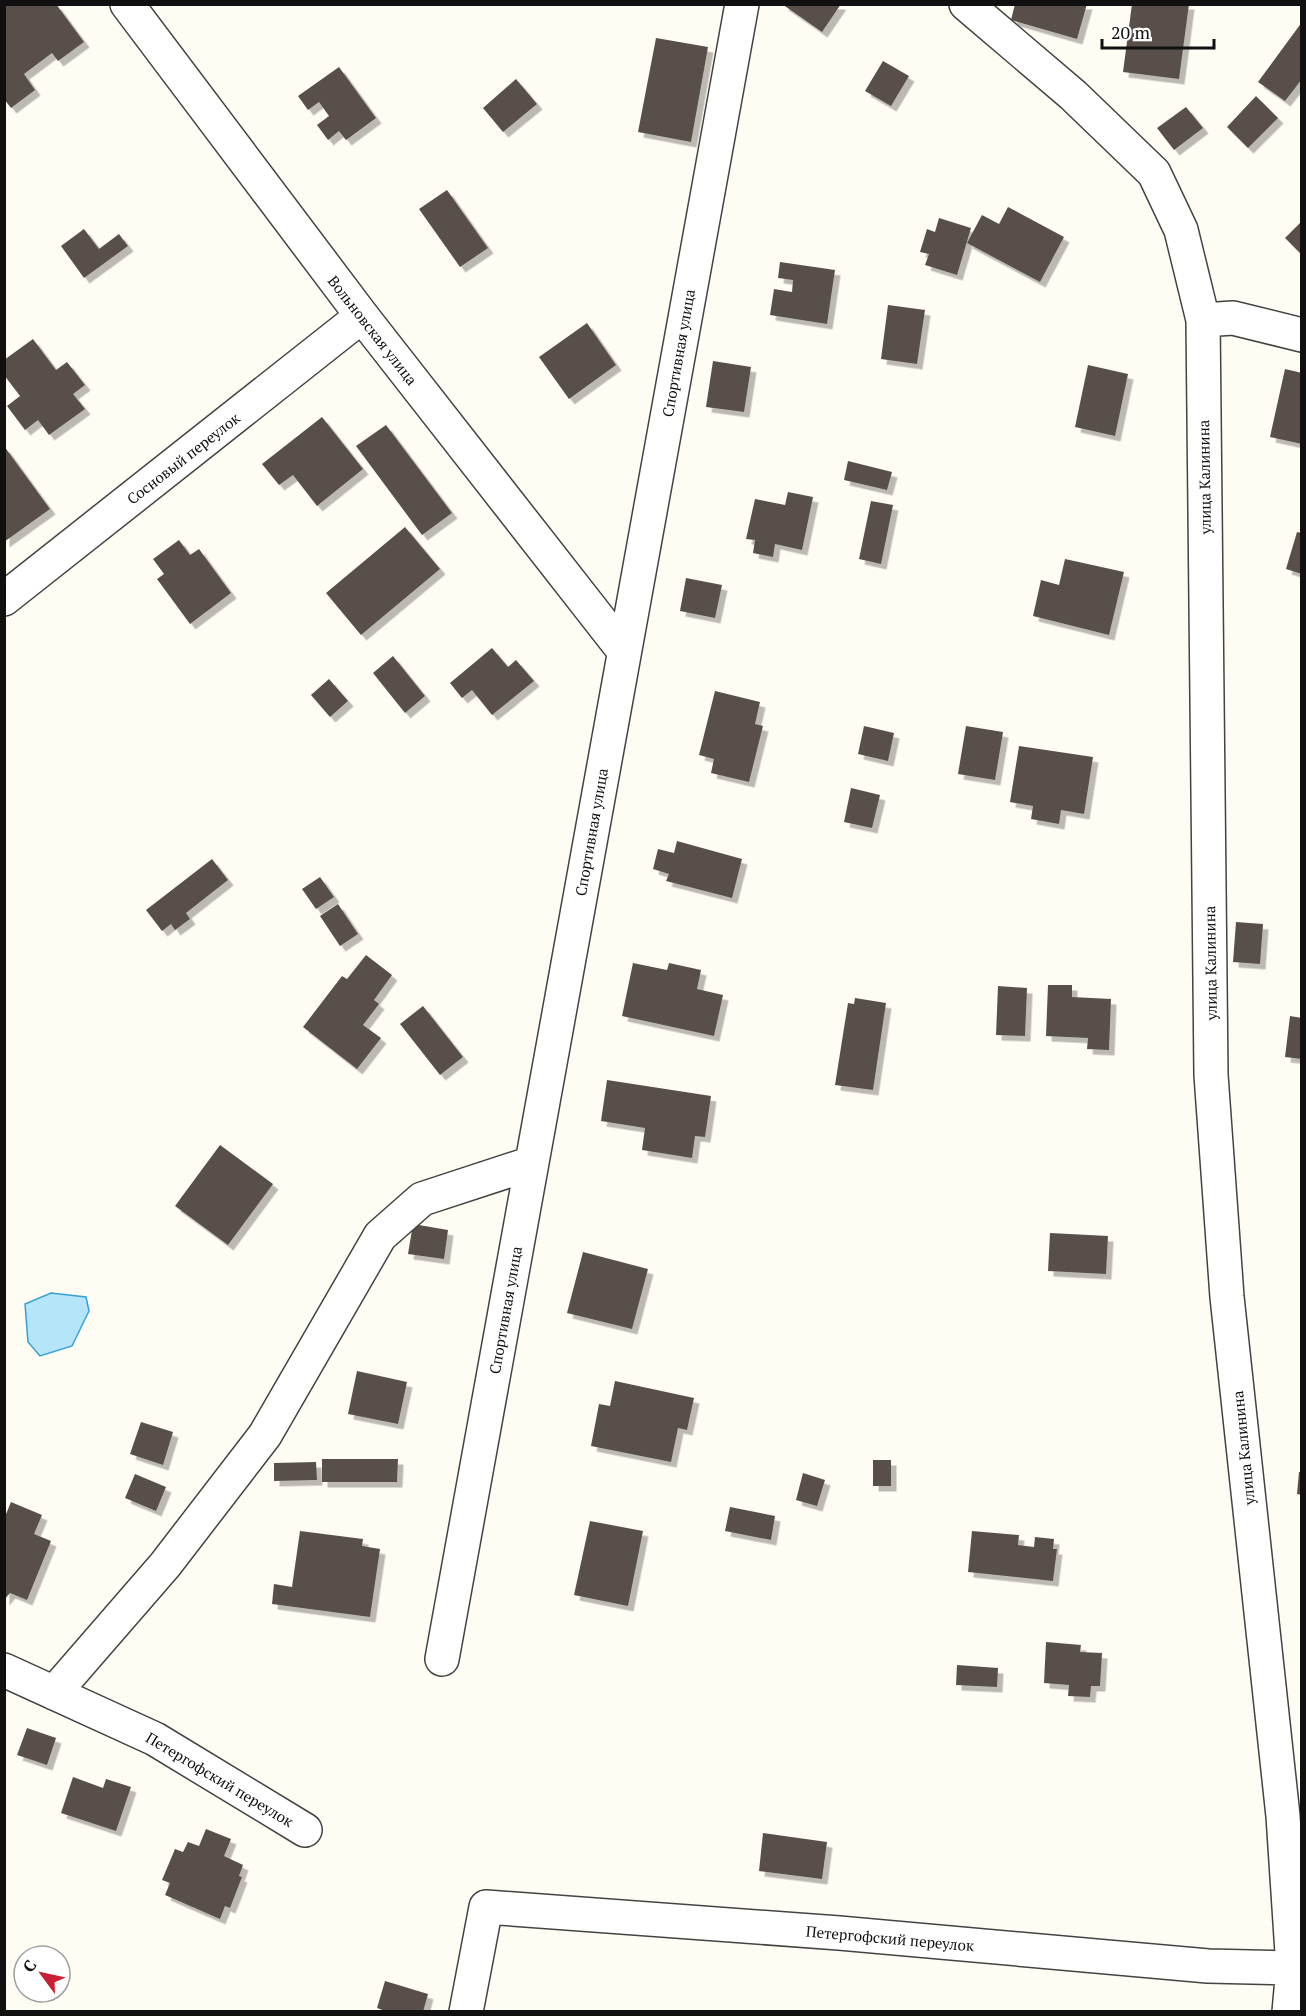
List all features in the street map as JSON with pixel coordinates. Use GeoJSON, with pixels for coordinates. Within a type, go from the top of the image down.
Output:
{"type":"FeatureCollection","features":[{"type":"Feature","properties":{"kind":"street","name":"Вольновская улица"},"geometry":{"type":"LineString","coordinates":[[127,4],[362,316],[624,651]]}},
{"type":"Feature","properties":{"kind":"street","name":"Спортивная улица"},"geometry":{"type":"LineString","coordinates":[[442,1659],[742,4]]}},
{"type":"Feature","properties":{"kind":"street","name":"улица Калинина"},"geometry":{"type":"LineString","coordinates":[[966,4],[1073,95],[1154,173],[1181,230],[1203,320],[1211,1075],[1227,1297],[1283,1816],[1293,1968],[1289,2012]]}},
{"type":"Feature","properties":{"kind":"street","name":"Сосновый переулок"},"geometry":{"type":"LineString","coordinates":[[4,599],[362,316]]}},
{"type":"Feature","properties":{"kind":"street"},"geometry":{"type":"LineString","coordinates":[[1203,320],[1233,318],[1302,335]]}},
{"type":"Feature","properties":{"kind":"street"},"geometry":{"type":"LineString","coordinates":[[54,1693],[165,1565],[265,1435],[380,1236],[422,1198],[531,1163]]}},
{"type":"Feature","properties":{"kind":"street","name":"Петергофский переулок"},"geometry":{"type":"LineString","coordinates":[[4,1670],[155,1739],[305,1830]]}},
{"type":"Feature","properties":{"kind":"street","name":"Петергофский переулок"},"geometry":{"type":"LineString","coordinates":[[466,2012],[486,1907],[839,1933],[1208,1966],[1293,1968]]}},
{"type":"Feature","properties":{"kind":"water"},"geometry":{"type":"Polygon","coordinates":[[[51,1293],[86,1297],[89,1311],[72,1346],[40,1356],[28,1342],[25,1304],[51,1293]]]}},
{"type":"Feature","properties":{"kind":"building"},"geometry":{"type":"Polygon","coordinates":[[[4,4],[56,4],[84,42],[58,61],[52,53],[24,74],[35,90],[11,108],[4,99],[4,4]]]}},
{"type":"Feature","properties":{"kind":"building"},"geometry":{"type":"Polygon","coordinates":[[[782,4],[841,4],[822,32],[782,4]]]}},
{"type":"Feature","properties":{"kind":"building"},"geometry":{"type":"Polygon","coordinates":[[[1015,4],[1087,4],[1077,39],[1011,20],[1015,4]]]}},
{"type":"Feature","properties":{"kind":"building"},"geometry":{"type":"Polygon","coordinates":[[[1132,4],[1189,4],[1179,79],[1123,72],[1132,4]]]}},
{"type":"Feature","properties":{"kind":"building"},"geometry":{"type":"Polygon","coordinates":[[[1302,22],[1302,79],[1285,101],[1258,82],[1302,22]]]}},
{"type":"Feature","properties":{"kind":"building"},"geometry":{"type":"Polygon","coordinates":[[[656,38],[708,47],[691,142],[638,132],[656,38]]]}},
{"type":"Feature","properties":{"kind":"building"},"geometry":{"type":"Polygon","coordinates":[[[883,61],[909,76],[891,106],[865,91],[883,61]]]}},
{"type":"Feature","properties":{"kind":"building"},"geometry":{"type":"Polygon","coordinates":[[[339,67],[376,118],[346,140],[339,131],[328,140],[317,125],[329,116],[319,102],[308,110],[298,96],[339,67]]]}},
{"type":"Feature","properties":{"kind":"building"},"geometry":{"type":"Polygon","coordinates":[[[516,79],[537,104],[503,132],[483,108],[516,79]]]}},
{"type":"Feature","properties":{"kind":"building"},"geometry":{"type":"Polygon","coordinates":[[[1256,96],[1278,118],[1248,148],[1227,127],[1256,96]]]}},
{"type":"Feature","properties":{"kind":"building"},"geometry":{"type":"Polygon","coordinates":[[[1186,107],[1203,128],[1174,150],[1157,128],[1186,107]]]}},
{"type":"Feature","properties":{"kind":"building"},"geometry":{"type":"Polygon","coordinates":[[[447,190],[488,248],[460,267],[419,209],[447,190]]]}},
{"type":"Feature","properties":{"kind":"building"},"geometry":{"type":"Polygon","coordinates":[[[1008,207],[1064,237],[1040,282],[967,243],[982,215],[999,224],[1008,207]]]}},
{"type":"Feature","properties":{"kind":"building"},"geometry":{"type":"Polygon","coordinates":[[[939,218],[971,228],[957,275],[925,265],[929,254],[920,252],[927,229],[935,232],[939,218]]]}},
{"type":"Feature","properties":{"kind":"building"},"geometry":{"type":"Polygon","coordinates":[[[1302,221],[1302,255],[1285,238],[1302,221]]]}},
{"type":"Feature","properties":{"kind":"building"},"geometry":{"type":"Polygon","coordinates":[[[84,229],[99,249],[119,234],[128,246],[84,278],[61,246],[84,229]]]}},
{"type":"Feature","properties":{"kind":"building"},"geometry":{"type":"Polygon","coordinates":[[[780,262],[835,270],[827,324],[770,315],[774,289],[792,292],[793,280],[778,278],[780,262]]]}},
{"type":"Feature","properties":{"kind":"building"},"geometry":{"type":"Polygon","coordinates":[[[888,305],[925,310],[917,364],[881,359],[888,305]]]}},
{"type":"Feature","properties":{"kind":"building"},"geometry":{"type":"Polygon","coordinates":[[[587,323],[616,365],[569,399],[539,357],[587,323]]]}},
{"type":"Feature","properties":{"kind":"building"},"geometry":{"type":"Polygon","coordinates":[[[33,339],[56,370],[67,362],[85,385],[73,394],[85,409],[49,435],[38,420],[25,430],[7,406],[20,396],[4,375],[4,360],[33,339]]]}},
{"type":"Feature","properties":{"kind":"building"},"geometry":{"type":"Polygon","coordinates":[[[713,361],[751,367],[744,412],[706,407],[713,361]]]}},
{"type":"Feature","properties":{"kind":"building"},"geometry":{"type":"Polygon","coordinates":[[[1088,365],[1128,374],[1115,436],[1075,427],[1088,365]]]}},
{"type":"Feature","properties":{"kind":"building"},"geometry":{"type":"Polygon","coordinates":[[[1285,369],[1302,373],[1302,444],[1270,437],[1285,369]]]}},
{"type":"Feature","properties":{"kind":"building"},"geometry":{"type":"Polygon","coordinates":[[[322,417],[363,469],[317,506],[293,475],[279,485],[262,464],[322,417]]]}},
{"type":"Feature","properties":{"kind":"building"},"geometry":{"type":"Polygon","coordinates":[[[386,425],[452,513],[422,535],[356,446],[386,425]]]}},
{"type":"Feature","properties":{"kind":"building"},"geometry":{"type":"Polygon","coordinates":[[[4,446],[50,509],[4,542],[4,446]]]}},
{"type":"Feature","properties":{"kind":"building"},"geometry":{"type":"Polygon","coordinates":[[[848,461],[892,472],[887,490],[844,480],[848,461]]]}},
{"type":"Feature","properties":{"kind":"building"},"geometry":{"type":"Polygon","coordinates":[[[788,492],[813,497],[802,550],[775,544],[773,557],[753,553],[755,540],[746,539],[755,499],[785,505],[788,492]]]}},
{"type":"Feature","properties":{"kind":"building"},"geometry":{"type":"Polygon","coordinates":[[[871,501],[893,505],[881,564],[859,559],[871,501]]]}},
{"type":"Feature","properties":{"kind":"building"},"geometry":{"type":"Polygon","coordinates":[[[405,527],[440,569],[361,635],[326,593],[405,527]]]}},
{"type":"Feature","properties":{"kind":"building"},"geometry":{"type":"Polygon","coordinates":[[[1297,532],[1302,533],[1302,574],[1286,569],[1297,532]]]}},
{"type":"Feature","properties":{"kind":"building"},"geometry":{"type":"Polygon","coordinates":[[[179,540],[190,555],[199,549],[231,593],[190,624],[157,579],[164,574],[153,559],[179,540]]]}},
{"type":"Feature","properties":{"kind":"building"},"geometry":{"type":"Polygon","coordinates":[[[1065,559],[1124,572],[1109,635],[1033,616],[1041,580],[1059,585],[1065,559]]]}},
{"type":"Feature","properties":{"kind":"building"},"geometry":{"type":"Polygon","coordinates":[[[686,578],[722,585],[715,618],[680,611],[686,578]]]}},
{"type":"Feature","properties":{"kind":"building"},"geometry":{"type":"Polygon","coordinates":[[[492,648],[508,667],[516,660],[534,681],[492,715],[472,690],[462,698],[450,683],[492,648]]]}},
{"type":"Feature","properties":{"kind":"building"},"geometry":{"type":"Polygon","coordinates":[[[393,656],[425,696],[405,713],[373,673],[393,656]]]}},
{"type":"Feature","properties":{"kind":"building"},"geometry":{"type":"Polygon","coordinates":[[[329,679],[348,701],[330,717],[311,695],[329,679]]]}},
{"type":"Feature","properties":{"kind":"building"},"geometry":{"type":"Polygon","coordinates":[[[715,691],[760,702],[755,724],[763,726],[749,782],[711,773],[714,759],[699,755],[715,691]]]}},
{"type":"Feature","properties":{"kind":"building"},"geometry":{"type":"Polygon","coordinates":[[[864,726],[894,733],[888,761],[858,754],[864,726]]]}},
{"type":"Feature","properties":{"kind":"building"},"geometry":{"type":"Polygon","coordinates":[[[966,726],[1003,732],[995,780],[958,774],[966,726]]]}},
{"type":"Feature","properties":{"kind":"building"},"geometry":{"type":"Polygon","coordinates":[[[1019,746],[1093,757],[1084,814],[1061,810],[1059,824],[1031,819],[1033,806],[1010,802],[1019,746]]]}},
{"type":"Feature","properties":{"kind":"building"},"geometry":{"type":"Polygon","coordinates":[[[851,788],[880,795],[872,828],[844,822],[851,788]]]}},
{"type":"Feature","properties":{"kind":"building"},"geometry":{"type":"Polygon","coordinates":[[[677,841],[742,859],[732,898],[666,881],[669,874],[653,869],[658,849],[674,853],[677,841]]]}},
{"type":"Feature","properties":{"kind":"building"},"geometry":{"type":"Polygon","coordinates":[[[212,859],[228,880],[186,913],[190,919],[175,930],[171,924],[162,931],[146,910],[212,859]]]}},
{"type":"Feature","properties":{"kind":"building"},"geometry":{"type":"Polygon","coordinates":[[[320,877],[334,897],[316,909],[302,889],[320,877]]]}},
{"type":"Feature","properties":{"kind":"building"},"geometry":{"type":"Polygon","coordinates":[[[338,904],[358,934],[340,946],[320,916],[338,904]]]}},
{"type":"Feature","properties":{"kind":"building"},"geometry":{"type":"Polygon","coordinates":[[[1236,922],[1263,924],[1260,964],[1233,962],[1236,922]]]}},
{"type":"Feature","properties":{"kind":"building"},"geometry":{"type":"Polygon","coordinates":[[[366,955],[392,975],[374,1000],[379,1004],[363,1025],[381,1038],[357,1069],[303,1027],[342,976],[347,979],[366,955]]]}},
{"type":"Feature","properties":{"kind":"building"},"geometry":{"type":"Polygon","coordinates":[[[633,963],[667,970],[669,963],[701,970],[697,989],[723,995],[714,1036],[622,1016],[633,963]]]}},
{"type":"Feature","properties":{"kind":"building"},"geometry":{"type":"Polygon","coordinates":[[[1048,985],[1072,985],[1072,997],[1111,999],[1109,1050],[1087,1049],[1088,1038],[1046,1036],[1048,985]]]}},
{"type":"Feature","properties":{"kind":"building"},"geometry":{"type":"Polygon","coordinates":[[[998,986],[1027,988],[1025,1036],[996,1035],[998,986]]]}},
{"type":"Feature","properties":{"kind":"building"},"geometry":{"type":"Polygon","coordinates":[[[855,998],[886,1003],[873,1090],[835,1085],[848,1003],[854,1004],[855,998]]]}},
{"type":"Feature","properties":{"kind":"building"},"geometry":{"type":"Polygon","coordinates":[[[423,1006],[463,1057],[440,1075],[400,1024],[423,1006]]]}},
{"type":"Feature","properties":{"kind":"building"},"geometry":{"type":"Polygon","coordinates":[[[1290,1016],[1302,1018],[1302,1059],[1285,1057],[1290,1016]]]}},
{"type":"Feature","properties":{"kind":"building"},"geometry":{"type":"Polygon","coordinates":[[[607,1080],[711,1096],[705,1137],[695,1136],[692,1158],[642,1150],[645,1128],[601,1121],[607,1080]]]}},
{"type":"Feature","properties":{"kind":"building"},"geometry":{"type":"Polygon","coordinates":[[[220,1145],[273,1184],[228,1245],[175,1206],[220,1145]]]}},
{"type":"Feature","properties":{"kind":"building"},"geometry":{"type":"Polygon","coordinates":[[[413,1224],[448,1230],[444,1259],[408,1254],[413,1224]]]}},
{"type":"Feature","properties":{"kind":"building"},"geometry":{"type":"Polygon","coordinates":[[[1050,1233],[1108,1236],[1106,1274],[1048,1271],[1050,1233]]]}},
{"type":"Feature","properties":{"kind":"building"},"geometry":{"type":"Polygon","coordinates":[[[583,1252],[648,1269],[632,1329],[567,1313],[583,1252]]]}},
{"type":"Feature","properties":{"kind":"building"},"geometry":{"type":"Polygon","coordinates":[[[357,1371],[407,1382],[398,1424],[348,1414],[357,1371]]]}},
{"type":"Feature","properties":{"kind":"building"},"geometry":{"type":"Polygon","coordinates":[[[615,1381],[694,1398],[687,1430],[678,1428],[671,1462],[591,1446],[599,1404],[610,1406],[615,1381]]]}},
{"type":"Feature","properties":{"kind":"building"},"geometry":{"type":"Polygon","coordinates":[[[141,1422],[173,1432],[163,1465],[130,1454],[141,1422]]]}},
{"type":"Feature","properties":{"kind":"building"},"geometry":{"type":"Polygon","coordinates":[[[322,1459],[398,1459],[397,1482],[322,1482],[322,1459]]]}},
{"type":"Feature","properties":{"kind":"building"},"geometry":{"type":"Polygon","coordinates":[[[873,1460],[891,1460],[891,1486],[873,1486],[873,1460]]]}},
{"type":"Feature","properties":{"kind":"building"},"geometry":{"type":"Polygon","coordinates":[[[316,1462],[317,1480],[274,1481],[274,1463],[316,1462]]]}},
{"type":"Feature","properties":{"kind":"building"},"geometry":{"type":"Polygon","coordinates":[[[1299,1472],[1302,1472],[1302,1495],[1297,1494],[1299,1472]]]}},
{"type":"Feature","properties":{"kind":"building"},"geometry":{"type":"Polygon","coordinates":[[[803,1473],[825,1480],[817,1506],[796,1500],[803,1473]]]}},
{"type":"Feature","properties":{"kind":"building"},"geometry":{"type":"Polygon","coordinates":[[[135,1474],[166,1487],[156,1511],[125,1498],[135,1474]]]}},
{"type":"Feature","properties":{"kind":"building"},"geometry":{"type":"Polygon","coordinates":[[[11,1502],[42,1515],[34,1534],[51,1541],[27,1600],[10,1593],[4,1600],[4,1519],[11,1502]]]}},
{"type":"Feature","properties":{"kind":"building"},"geometry":{"type":"Polygon","coordinates":[[[730,1507],[775,1516],[771,1540],[725,1531],[730,1507]]]}},
{"type":"Feature","properties":{"kind":"building"},"geometry":{"type":"Polygon","coordinates":[[[590,1521],[643,1531],[628,1606],[574,1595],[590,1521]]]}},
{"type":"Feature","properties":{"kind":"building"},"geometry":{"type":"Polygon","coordinates":[[[300,1531],[363,1539],[362,1546],[380,1549],[370,1617],[272,1604],[274,1584],[292,1587],[300,1531]]]}},
{"type":"Feature","properties":{"kind":"building"},"geometry":{"type":"Polygon","coordinates":[[[972,1531],[1019,1535],[1018,1545],[1034,1547],[1035,1537],[1054,1539],[1053,1549],[1057,1549],[1053,1581],[968,1572],[972,1531]]]}},
{"type":"Feature","properties":{"kind":"building"},"geometry":{"type":"Polygon","coordinates":[[[1046,1642],[1081,1645],[1080,1652],[1102,1653],[1100,1686],[1091,1686],[1090,1697],[1068,1696],[1069,1685],[1044,1683],[1046,1642]]]}},
{"type":"Feature","properties":{"kind":"building"},"geometry":{"type":"Polygon","coordinates":[[[957,1665],[998,1668],[997,1687],[956,1685],[957,1665]]]}},
{"type":"Feature","properties":{"kind":"building"},"geometry":{"type":"Polygon","coordinates":[[[27,1728],[56,1738],[47,1765],[17,1755],[27,1728]]]}},
{"type":"Feature","properties":{"kind":"building"},"geometry":{"type":"Polygon","coordinates":[[[73,1777],[103,1788],[106,1779],[131,1787],[116,1831],[61,1813],[73,1777]]]}},
{"type":"Feature","properties":{"kind":"building"},"geometry":{"type":"Polygon","coordinates":[[[206,1829],[231,1839],[224,1856],[243,1865],[239,1876],[242,1877],[230,1908],[225,1906],[220,1919],[165,1895],[170,1883],[162,1880],[175,1849],[183,1852],[188,1842],[199,1846],[206,1829]]]}},
{"type":"Feature","properties":{"kind":"building"},"geometry":{"type":"Polygon","coordinates":[[[763,1833],[827,1842],[822,1879],[759,1871],[763,1833]]]}},
{"type":"Feature","properties":{"kind":"building"},"geometry":{"type":"Polygon","coordinates":[[[385,1981],[428,1994],[423,2012],[388,2012],[377,2008],[385,1981]]]}}]}
